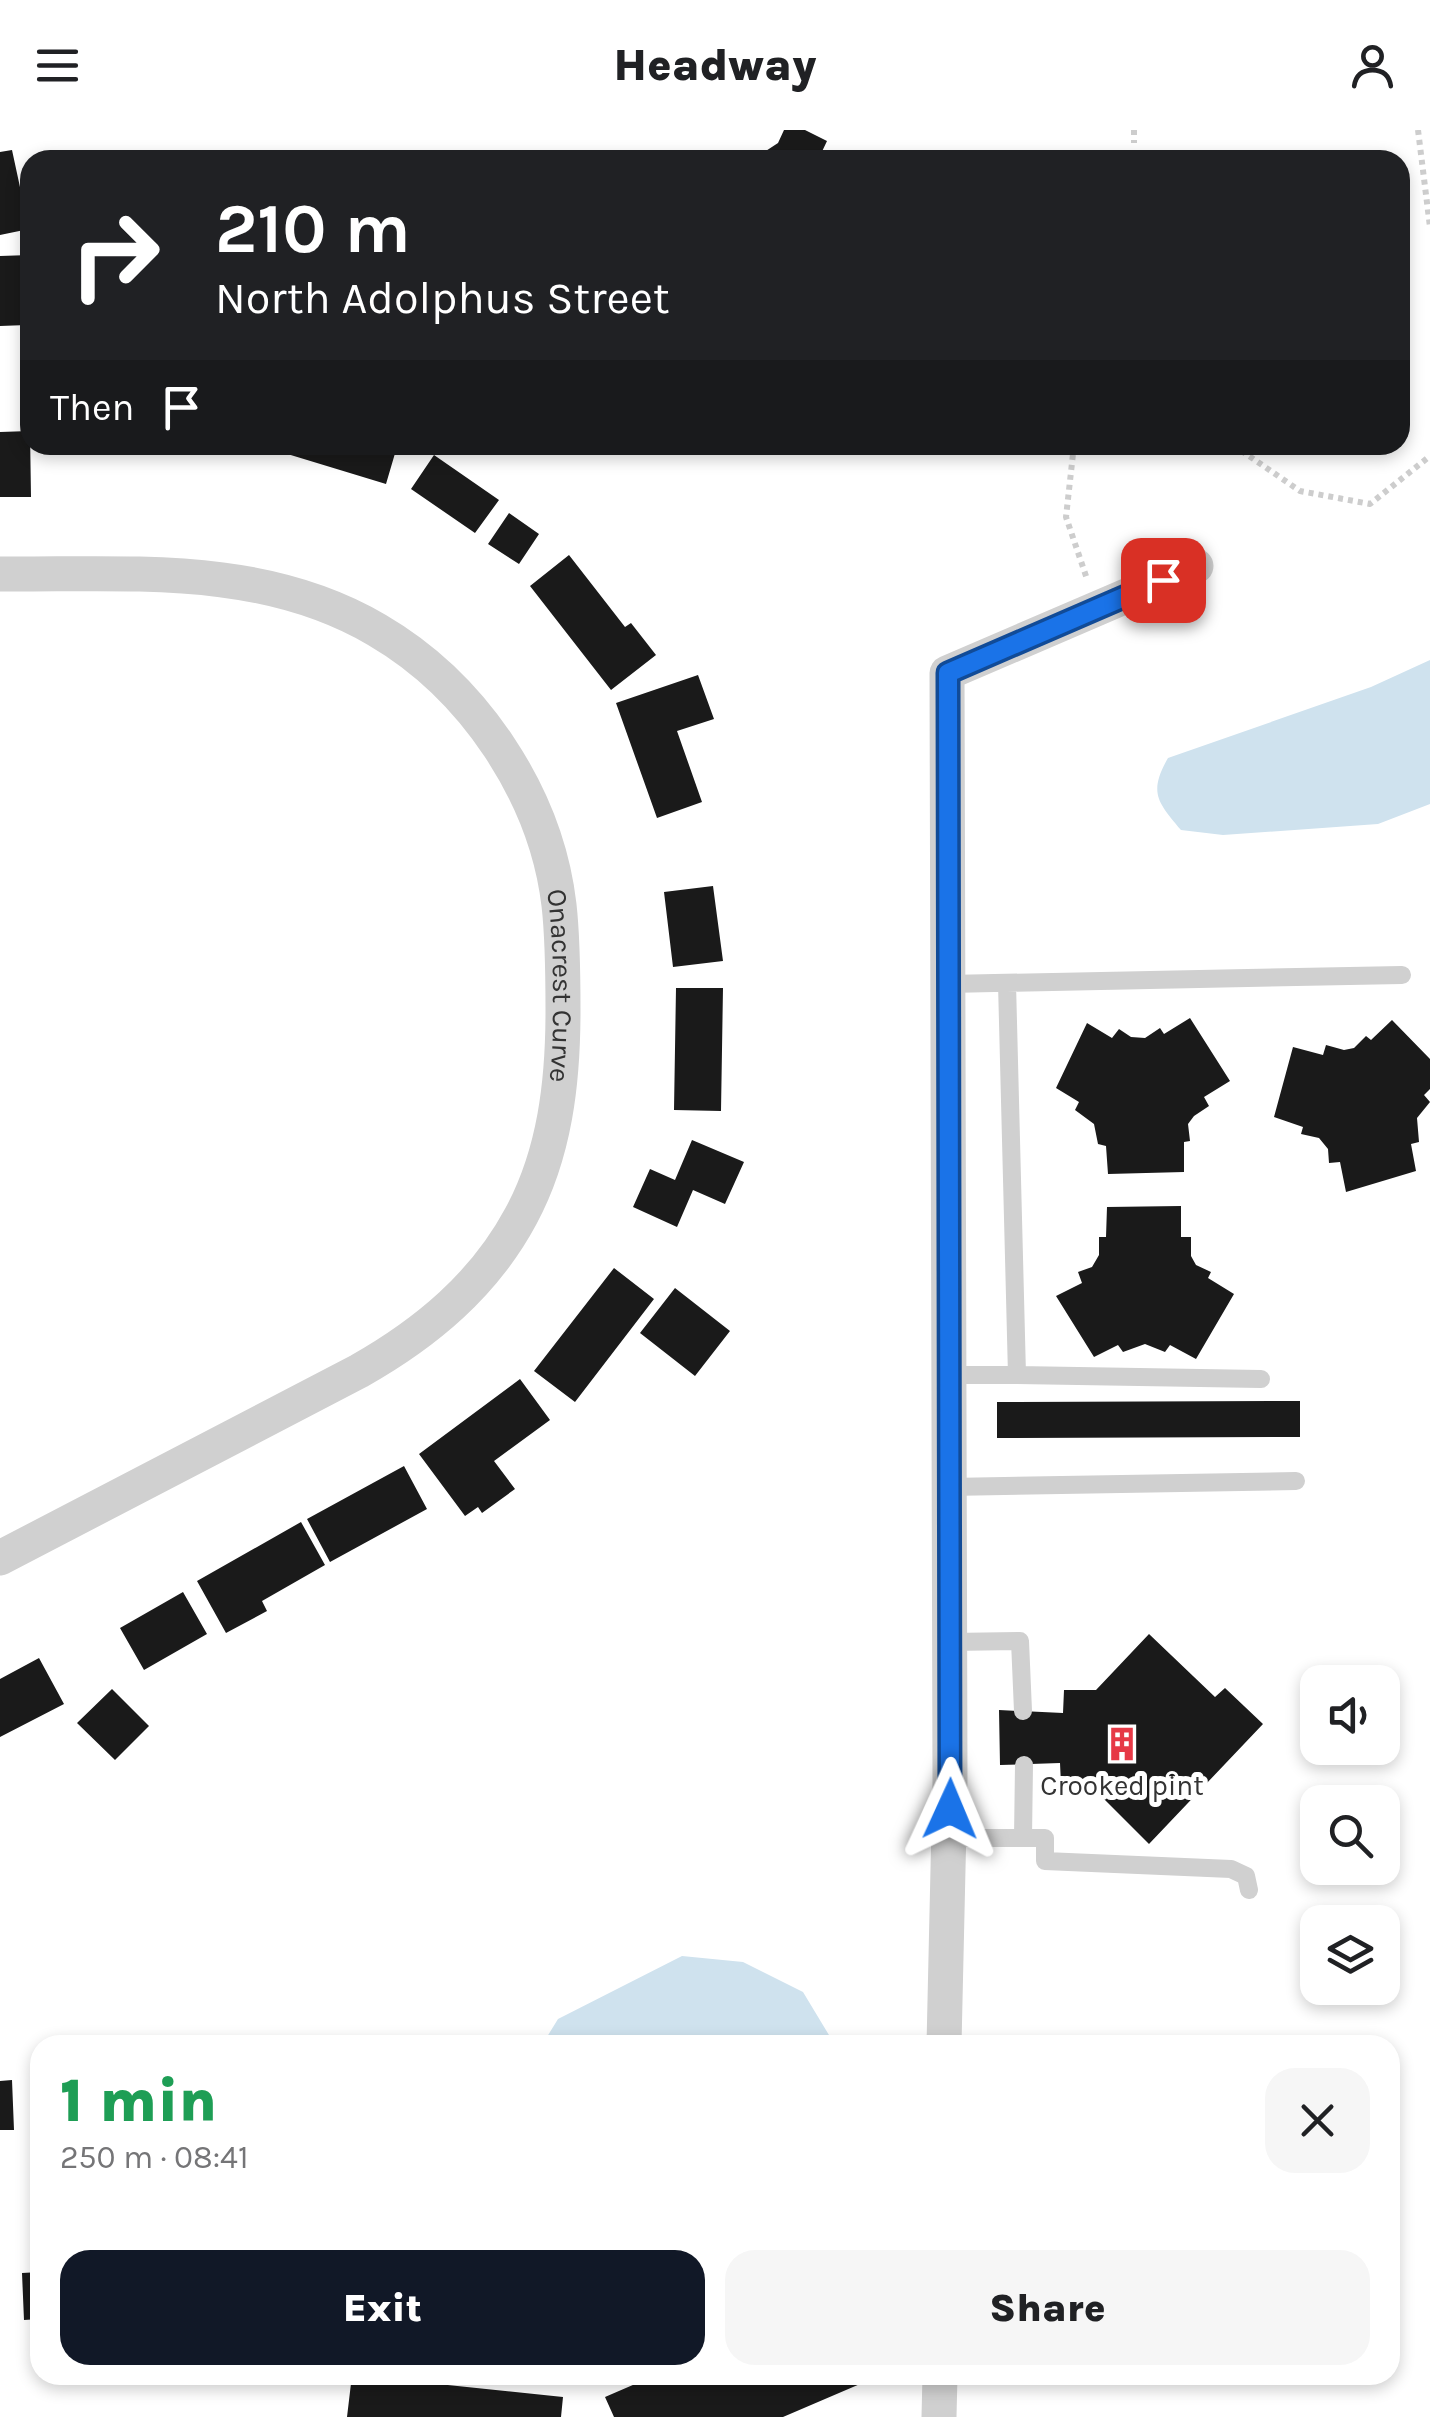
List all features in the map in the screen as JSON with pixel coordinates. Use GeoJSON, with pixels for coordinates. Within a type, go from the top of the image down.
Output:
{"type":"FeatureCollection","features":[{"type":"Feature","properties":{"kind":"street"},"geometry":{"type":"LineString","coordinates":[[944,2035],[950,1642],[948,673],[1196,566]]}},
{"type":"Feature","properties":{"kind":"street","name":"Onacrest Curve"},"geometry":{"type":"LineString","coordinates":[[0,574],[214,577],[280,589],[331,606],[378,630],[422,662],[461,698],[495,741],[522,786],[543,836],[558,902],[563,1042],[558,1102],[547,1154],[521,1216],[484,1272],[448,1311],[406,1344],[359,1371],[0,1558]]}},
{"type":"Feature","properties":{"kind":"street"},"geometry":{"type":"LineString","coordinates":[[940,2385],[940,2417]]}},
{"type":"Feature","properties":{"kind":"lane"},"geometry":{"type":"LineString","coordinates":[[948,984],[1402,975]]}},
{"type":"Feature","properties":{"kind":"lane"},"geometry":{"type":"LineString","coordinates":[[1007,983],[1017,1375]]}},
{"type":"Feature","properties":{"kind":"lane"},"geometry":{"type":"LineString","coordinates":[[949,1375],[1261,1379]]}},
{"type":"Feature","properties":{"kind":"lane"},"geometry":{"type":"LineString","coordinates":[[949,1487],[1296,1481]]}},
{"type":"Feature","properties":{"kind":"lane"},"geometry":{"type":"LineString","coordinates":[[950,1642],[1020,1641],[1022,1712]]}},
{"type":"Feature","properties":{"kind":"lane"},"geometry":{"type":"LineString","coordinates":[[1023,1838],[1024,1765]]}},
{"type":"Feature","properties":{"kind":"lane"},"geometry":{"type":"LineString","coordinates":[[949,1838],[1045,1838],[1045,1861],[1231,1869],[1246,1876],[1249,1890]]}},
{"type":"Feature","properties":{"kind":"path"},"geometry":{"type":"LineString","coordinates":[[1134,130],[1134,143]]}},
{"type":"Feature","properties":{"kind":"path"},"geometry":{"type":"LineString","coordinates":[[1418,130],[1430,227]]}},
{"type":"Feature","properties":{"kind":"path"},"geometry":{"type":"LineString","coordinates":[[1073,455],[1066,517],[1098,608]]}},
{"type":"Feature","properties":{"kind":"path"},"geometry":{"type":"LineString","coordinates":[[1248,455],[1300,491],[1370,504],[1430,456]]}},
{"type":"Feature","properties":{"kind":"water"},"geometry":{"type":"Polygon","coordinates":[[[1430,660],[1430,804],[1378,824],[1223,835],[1181,830],[1158,797],[1158,780],[1168,758],[1371,687],[1430,660]]]}},
{"type":"Feature","properties":{"kind":"water"},"geometry":{"type":"Polygon","coordinates":[[[682,1956],[743,1962],[803,1992],[829,2035],[548,2035],[558,2019],[682,1956]]]}},
{"type":"Feature","properties":{"kind":"building"},"geometry":{"type":"Polygon","coordinates":[[[784,130],[805,130],[827,141],[823,150],[767,150],[778,143],[784,130]]]}},
{"type":"Feature","properties":{"kind":"building"},"geometry":{"type":"Polygon","coordinates":[[[12,150],[20,187],[20,231],[0,235],[0,152],[12,150]]]}},
{"type":"Feature","properties":{"kind":"building"},"geometry":{"type":"Polygon","coordinates":[[[20,255],[20,325],[0,326],[0,256],[20,255]]]}},
{"type":"Feature","properties":{"kind":"building"},"geometry":{"type":"Polygon","coordinates":[[[20,431],[20,455],[30,455],[31,497],[0,497],[0,432],[20,431]]]}},
{"type":"Feature","properties":{"kind":"building"},"geometry":{"type":"Polygon","coordinates":[[[291,455],[395,455],[386,484],[291,455]]]}},
{"type":"Feature","properties":{"kind":"building"},"geometry":{"type":"Polygon","coordinates":[[[434,455],[499,500],[475,533],[411,489],[434,455]]]}},
{"type":"Feature","properties":{"kind":"building"},"geometry":{"type":"Polygon","coordinates":[[[509,513],[539,534],[519,564],[488,544],[509,513]]]}},
{"type":"Feature","properties":{"kind":"building"},"geometry":{"type":"Polygon","coordinates":[[[569,555],[625,627],[631,623],[656,655],[611,690],[530,586],[569,555]]]}},
{"type":"Feature","properties":{"kind":"building"},"geometry":{"type":"Polygon","coordinates":[[[698,675],[714,719],[677,731],[702,802],[657,818],[616,703],[698,675]]]}},
{"type":"Feature","properties":{"kind":"building"},"geometry":{"type":"Polygon","coordinates":[[[713,886],[723,961],[673,967],[664,892],[713,886]]]}},
{"type":"Feature","properties":{"kind":"building"},"geometry":{"type":"Polygon","coordinates":[[[676,988],[723,988],[721,1111],[674,1110],[676,988]]]}},
{"type":"Feature","properties":{"kind":"building"},"geometry":{"type":"Polygon","coordinates":[[[1190,1018],[1230,1081],[1204,1097],[1209,1106],[1188,1124],[1190,1141],[1184,1142],[1184,1172],[1108,1174],[1106,1146],[1098,1144],[1094,1124],[1075,1110],[1079,1102],[1056,1088],[1087,1023],[1112,1038],[1119,1029],[1131,1037],[1145,1038],[1160,1028],[1164,1034],[1190,1018]]]}},
{"type":"Feature","properties":{"kind":"building"},"geometry":{"type":"Polygon","coordinates":[[[1392,1020],[1430,1059],[1430,1089],[1424,1095],[1430,1102],[1417,1118],[1419,1142],[1411,1144],[1416,1171],[1346,1192],[1340,1162],[1329,1163],[1328,1149],[1319,1138],[1301,1134],[1303,1127],[1274,1117],[1293,1047],[1323,1055],[1326,1045],[1344,1050],[1354,1048],[1366,1036],[1371,1040],[1392,1020]]]}},
{"type":"Feature","properties":{"kind":"building"},"geometry":{"type":"Polygon","coordinates":[[[692,1140],[744,1162],[725,1204],[693,1190],[677,1227],[633,1207],[650,1169],[675,1180],[692,1140]]]}},
{"type":"Feature","properties":{"kind":"building"},"geometry":{"type":"Polygon","coordinates":[[[1181,1206],[1181,1237],[1191,1237],[1191,1256],[1196,1265],[1211,1272],[1208,1278],[1234,1294],[1196,1359],[1170,1345],[1165,1352],[1145,1344],[1123,1352],[1118,1345],[1094,1357],[1056,1296],[1082,1283],[1078,1272],[1092,1267],[1099,1255],[1099,1237],[1106,1237],[1107,1207],[1181,1206]]]}},
{"type":"Feature","properties":{"kind":"building"},"geometry":{"type":"Polygon","coordinates":[[[614,1268],[654,1299],[575,1402],[534,1371],[614,1268]]]}},
{"type":"Feature","properties":{"kind":"building"},"geometry":{"type":"Polygon","coordinates":[[[675,1288],[730,1331],[695,1376],[640,1333],[675,1288]]]}},
{"type":"Feature","properties":{"kind":"building"},"geometry":{"type":"Polygon","coordinates":[[[520,1379],[550,1420],[494,1461],[515,1489],[482,1513],[478,1507],[465,1516],[419,1454],[520,1379]]]}},
{"type":"Feature","properties":{"kind":"building"},"geometry":{"type":"Polygon","coordinates":[[[1300,1401],[1300,1437],[997,1438],[997,1402],[1300,1401]]]}},
{"type":"Feature","properties":{"kind":"building"},"geometry":{"type":"Polygon","coordinates":[[[404,1466],[427,1509],[330,1562],[307,1519],[404,1466]]]}},
{"type":"Feature","properties":{"kind":"building"},"geometry":{"type":"Polygon","coordinates":[[[301,1522],[325,1565],[262,1601],[267,1611],[226,1633],[197,1581],[301,1522]]]}},
{"type":"Feature","properties":{"kind":"building"},"geometry":{"type":"Polygon","coordinates":[[[183,1592],[207,1634],[144,1670],[120,1628],[183,1592]]]}},
{"type":"Feature","properties":{"kind":"building","name":"Crooked pint"},"geometry":{"type":"Polygon","coordinates":[[[1149,1634],[1215,1697],[1225,1688],[1263,1724],[1149,1844],[1091,1786],[1061,1784],[1060,1763],[1000,1765],[999,1710],[1063,1713],[1064,1690],[1096,1690],[1149,1634]]]}},
{"type":"Feature","properties":{"kind":"building"},"geometry":{"type":"Polygon","coordinates":[[[39,1658],[64,1704],[0,1737],[0,1679],[39,1658]]]}},
{"type":"Feature","properties":{"kind":"building"},"geometry":{"type":"Polygon","coordinates":[[[112,1689],[149,1726],[115,1760],[77,1723],[112,1689]]]}},
{"type":"Feature","properties":{"kind":"building"},"geometry":{"type":"Polygon","coordinates":[[[12,2080],[14,2130],[0,2130],[0,2081],[12,2080]]]}},
{"type":"Feature","properties":{"kind":"building"},"geometry":{"type":"Polygon","coordinates":[[[22,2273],[30,2273],[30,2320],[24,2320],[22,2273]]]}},
{"type":"Feature","properties":{"kind":"building"},"geometry":{"type":"Polygon","coordinates":[[[351,2385],[448,2385],[563,2397],[561,2417],[347,2417],[351,2385]]]}},
{"type":"Feature","properties":{"kind":"building"},"geometry":{"type":"Polygon","coordinates":[[[633,2385],[858,2385],[783,2417],[614,2417],[605,2397],[633,2385]]]}},
{"type":"Feature","properties":{"kind":"place","name":"Crooked pint"},"geometry":{"type":"Point","coordinates":[1122,1744]}},
{"type":"Feature","properties":{"kind":"route"},"geometry":{"type":"LineString","coordinates":[[950,1809],[948,673],[1163,580]]}}]}
